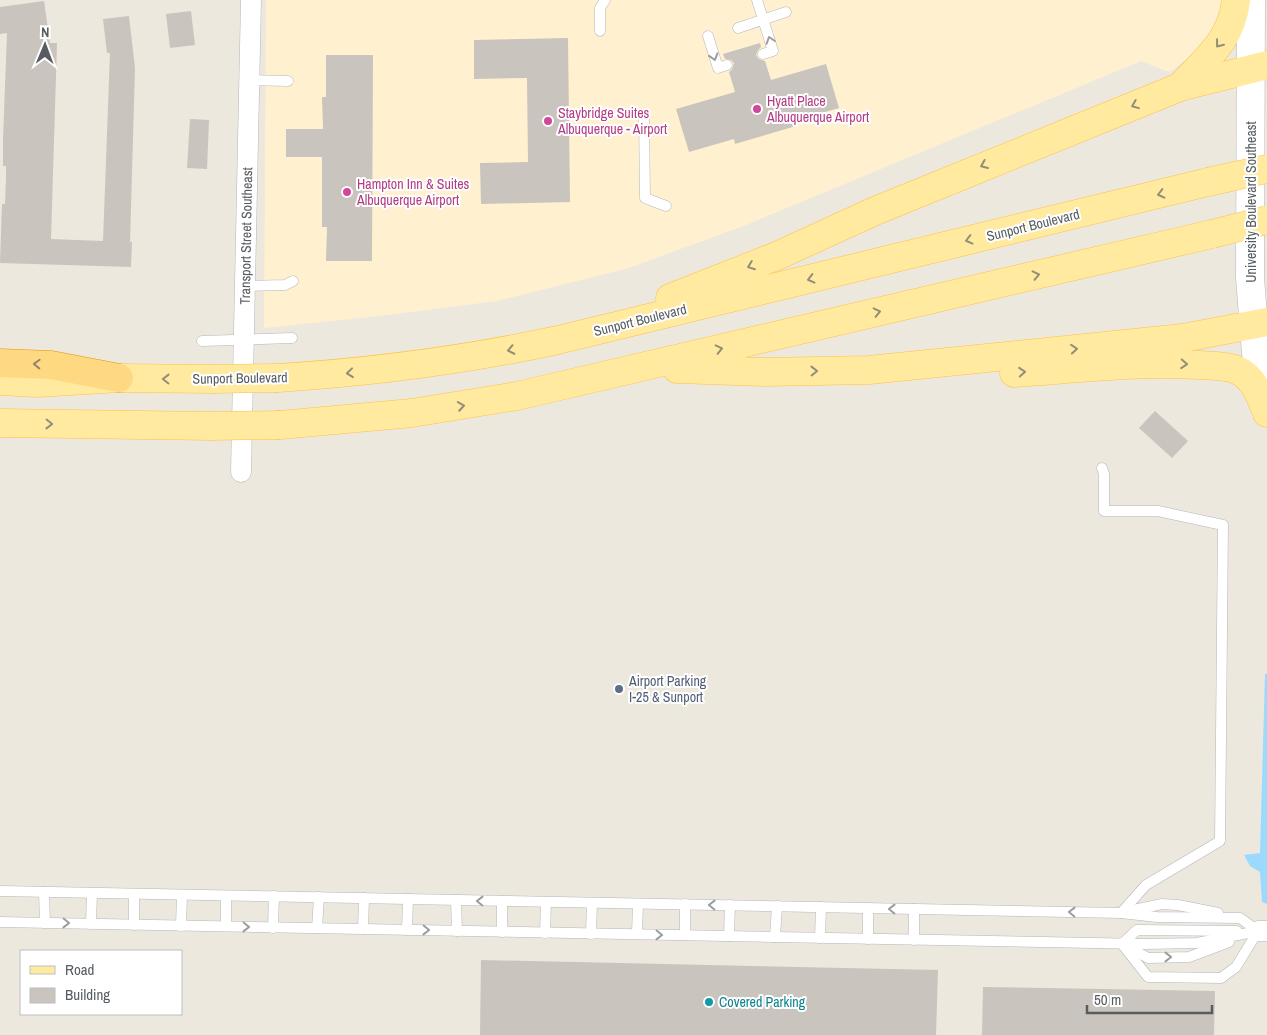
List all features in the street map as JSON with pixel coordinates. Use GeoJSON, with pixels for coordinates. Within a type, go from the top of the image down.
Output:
{"type":"FeatureCollection","features":[{"type":"Feature","properties":{"kind":"highway"},"geometry":{"type":"LineString","coordinates":[[0,363],[51,365],[119,378]]}},
{"type":"Feature","properties":{"kind":"main road"},"geometry":{"type":"LineString","coordinates":[[1180,87],[1213,52],[1230,29],[1236,0]]}},
{"type":"Feature","properties":{"kind":"main road","name":"University Boulevard Southeast"},"geometry":{"type":"LineString","coordinates":[[1251,0],[1260,66],[1249,240],[1260,323],[1267,403]]}},
{"type":"Feature","properties":{"kind":"main road"},"geometry":{"type":"LineString","coordinates":[[558,340],[779,255],[875,211],[1180,87],[1260,66]]}},
{"type":"Feature","properties":{"kind":"main road","name":"Sunport Boulevard"},"geometry":{"type":"LineString","coordinates":[[0,381],[37,383],[119,378],[278,378],[414,366],[558,340],[1267,169]]}},
{"type":"Feature","properties":{"kind":"main road"},"geometry":{"type":"LineString","coordinates":[[0,423],[280,425],[360,419],[456,407],[517,396],[1267,220]]}},
{"type":"Feature","properties":{"kind":"main road"},"geometry":{"type":"LineString","coordinates":[[638,368],[765,372],[869,370],[1183,338],[1260,323]]}},
{"type":"Feature","properties":{"kind":"main road"},"geometry":{"type":"LineString","coordinates":[[869,370],[924,378],[1167,363],[1210,366],[1237,370],[1249,379],[1257,390],[1267,413]]}},
{"type":"Feature","properties":{"kind":"street","name":"Transport Street Southeast"},"geometry":{"type":"LineString","coordinates":[[241,472],[251,0]]}},
{"type":"Feature","properties":{"kind":"lane"},"geometry":{"type":"LineString","coordinates":[[600,31],[600,8],[605,0]]}},
{"type":"Feature","properties":{"kind":"lane"},"geometry":{"type":"LineString","coordinates":[[757,0],[773,51],[763,54]]}},
{"type":"Feature","properties":{"kind":"lane"},"geometry":{"type":"LineString","coordinates":[[738,28],[786,12]]}},
{"type":"Feature","properties":{"kind":"lane"},"geometry":{"type":"LineString","coordinates":[[708,36],[718,68],[727,65]]}},
{"type":"Feature","properties":{"kind":"lane"},"geometry":{"type":"LineString","coordinates":[[249,80],[288,81]]}},
{"type":"Feature","properties":{"kind":"lane"},"geometry":{"type":"LineString","coordinates":[[644,116],[645,198],[666,206]]}},
{"type":"Feature","properties":{"kind":"lane"},"geometry":{"type":"LineString","coordinates":[[244,286],[286,285],[293,281]]}},
{"type":"Feature","properties":{"kind":"lane"},"geometry":{"type":"LineString","coordinates":[[202,341],[292,338]]}},
{"type":"Feature","properties":{"kind":"lane"},"geometry":{"type":"LineString","coordinates":[[1102,468],[1104,474],[1104,510],[1158,511],[1223,525],[1220,841],[1146,885],[1121,913]]}},
{"type":"Feature","properties":{"kind":"lane"},"geometry":{"type":"LineString","coordinates":[[0,891],[1121,913],[1157,917],[1240,918],[1262,931]]}},
{"type":"Feature","properties":{"kind":"lane"},"geometry":{"type":"LineString","coordinates":[[44,892],[45,923]]}},
{"type":"Feature","properties":{"kind":"lane"},"geometry":{"type":"LineString","coordinates":[[91,924],[92,893]]}},
{"type":"Feature","properties":{"kind":"lane"},"geometry":{"type":"LineString","coordinates":[[134,894],[134,925]]}},
{"type":"Feature","properties":{"kind":"lane"},"geometry":{"type":"LineString","coordinates":[[181,926],[182,894]]}},
{"type":"Feature","properties":{"kind":"lane"},"geometry":{"type":"LineString","coordinates":[[226,896],[226,926]]}},
{"type":"Feature","properties":{"kind":"lane"},"geometry":{"type":"LineString","coordinates":[[273,928],[274,896]]}},
{"type":"Feature","properties":{"kind":"lane"},"geometry":{"type":"LineString","coordinates":[[317,928],[319,897]]}},
{"type":"Feature","properties":{"kind":"lane"},"geometry":{"type":"LineString","coordinates":[[363,929],[364,898]]}},
{"type":"Feature","properties":{"kind":"lane"},"geometry":{"type":"LineString","coordinates":[[407,930],[408,899]]}},
{"type":"Feature","properties":{"kind":"lane"},"geometry":{"type":"LineString","coordinates":[[456,900],[457,931]]}},
{"type":"Feature","properties":{"kind":"lane"},"geometry":{"type":"LineString","coordinates":[[502,901],[502,932]]}},
{"type":"Feature","properties":{"kind":"lane"},"geometry":{"type":"LineString","coordinates":[[545,933],[546,902]]}},
{"type":"Feature","properties":{"kind":"lane"},"geometry":{"type":"LineString","coordinates":[[592,903],[592,934]]}},
{"type":"Feature","properties":{"kind":"lane"},"geometry":{"type":"LineString","coordinates":[[637,934],[638,904]]}},
{"type":"Feature","properties":{"kind":"lane"},"geometry":{"type":"LineString","coordinates":[[685,904],[685,935]]}},
{"type":"Feature","properties":{"kind":"lane"},"geometry":{"type":"LineString","coordinates":[[729,936],[730,906]]}},
{"type":"Feature","properties":{"kind":"lane"},"geometry":{"type":"LineString","coordinates":[[775,937],[777,906]]}},
{"type":"Feature","properties":{"kind":"lane"},"geometry":{"type":"LineString","coordinates":[[820,938],[821,907]]}},
{"type":"Feature","properties":{"kind":"lane"},"geometry":{"type":"LineString","coordinates":[[868,908],[868,939]]}},
{"type":"Feature","properties":{"kind":"lane"},"geometry":{"type":"LineString","coordinates":[[914,909],[914,940]]}},
{"type":"Feature","properties":{"kind":"lane"},"geometry":{"type":"LineString","coordinates":[[0,922],[1122,944],[1148,958],[1189,957],[1262,931]]}},
{"type":"Feature","properties":{"kind":"lane"},"geometry":{"type":"LineString","coordinates":[[1122,944],[1137,930],[1262,931]]}},
{"type":"Feature","properties":{"kind":"lane"},"geometry":{"type":"LineString","coordinates":[[1122,944],[1148,976],[1221,978],[1236,967],[1262,931]]}},
{"type":"Feature","properties":{"kind":"shaded area"},"geometry":{"type":"Polygon","coordinates":[[[266,0],[1227,0],[1211,42],[1169,72],[1141,61],[746,225],[629,268],[497,301],[264,328],[266,0]]]}},
{"type":"Feature","properties":{"kind":"water"},"geometry":{"type":"Polygon","coordinates":[[[1265,674],[1267,674],[1267,904],[1262,902],[1260,872],[1250,866],[1244,855],[1260,853],[1265,674]]]}},
{"type":"Feature","properties":{"kind":"building"},"geometry":{"type":"Polygon","coordinates":[[[44,1],[50,43],[57,43],[51,239],[103,241],[110,53],[107,53],[103,19],[129,16],[135,68],[130,242],[132,242],[131,267],[0,263],[2,204],[5,204],[6,178],[6,166],[3,166],[3,140],[7,33],[0,34],[0,7],[44,1]]]}},
{"type":"Feature","properties":{"kind":"building"},"geometry":{"type":"Polygon","coordinates":[[[191,11],[195,45],[170,48],[166,14],[191,11]]]}},
{"type":"Feature","properties":{"kind":"building","name":"Staybridge Suites Albuquerque - Airport"},"geometry":{"type":"Polygon","coordinates":[[[568,38],[570,202],[481,204],[480,163],[528,162],[527,78],[474,79],[474,40],[568,38]]]}},
{"type":"Feature","properties":{"kind":"building","name":"Hyatt Place Albuquerque Airport"},"geometry":{"type":"Polygon","coordinates":[[[760,43],[761,47],[756,55],[759,59],[765,61],[771,80],[826,64],[839,108],[794,121],[796,126],[735,144],[734,139],[689,152],[676,109],[735,92],[729,72],[734,63],[731,60],[725,59],[723,54],[760,43]]]}},
{"type":"Feature","properties":{"kind":"building","name":"Hampton Inn & Suites Albuquerque Airport"},"geometry":{"type":"Polygon","coordinates":[[[326,55],[373,55],[372,261],[326,261],[327,227],[322,227],[322,157],[286,157],[286,129],[323,129],[322,97],[326,97],[326,55]]]}},
{"type":"Feature","properties":{"kind":"building"},"geometry":{"type":"Polygon","coordinates":[[[190,119],[209,120],[207,169],[187,168],[190,119]]]}},
{"type":"Feature","properties":{"kind":"building"},"geometry":{"type":"Polygon","coordinates":[[[1155,411],[1188,441],[1172,458],[1139,428],[1155,411]]]}},
{"type":"Feature","properties":{"kind":"building","name":"Covered Parking"},"geometry":{"type":"Polygon","coordinates":[[[481,960],[938,970],[936,1035],[480,1035],[481,960]]]}},
{"type":"Feature","properties":{"kind":"building"},"geometry":{"type":"Polygon","coordinates":[[[983,987],[1215,991],[1214,1035],[982,1035],[983,987]]]}},
{"type":"Feature","properties":{"kind":"place","name":"Hyatt Place Albuquerque Airport"},"geometry":{"type":"Point","coordinates":[757,109]}},
{"type":"Feature","properties":{"kind":"place","name":"Staybridge Suites Albuquerque - Airport"},"geometry":{"type":"Point","coordinates":[548,121]}},
{"type":"Feature","properties":{"kind":"place","name":"Hampton Inn & Suites Albuquerque Airport"},"geometry":{"type":"Point","coordinates":[347,192]}},
{"type":"Feature","properties":{"kind":"place","name":"Airport Parking I-25 & Sunport"},"geometry":{"type":"Point","coordinates":[619,689]}},
{"type":"Feature","properties":{"kind":"place","name":"Covered Parking"},"geometry":{"type":"Point","coordinates":[709,1002]}}]}
